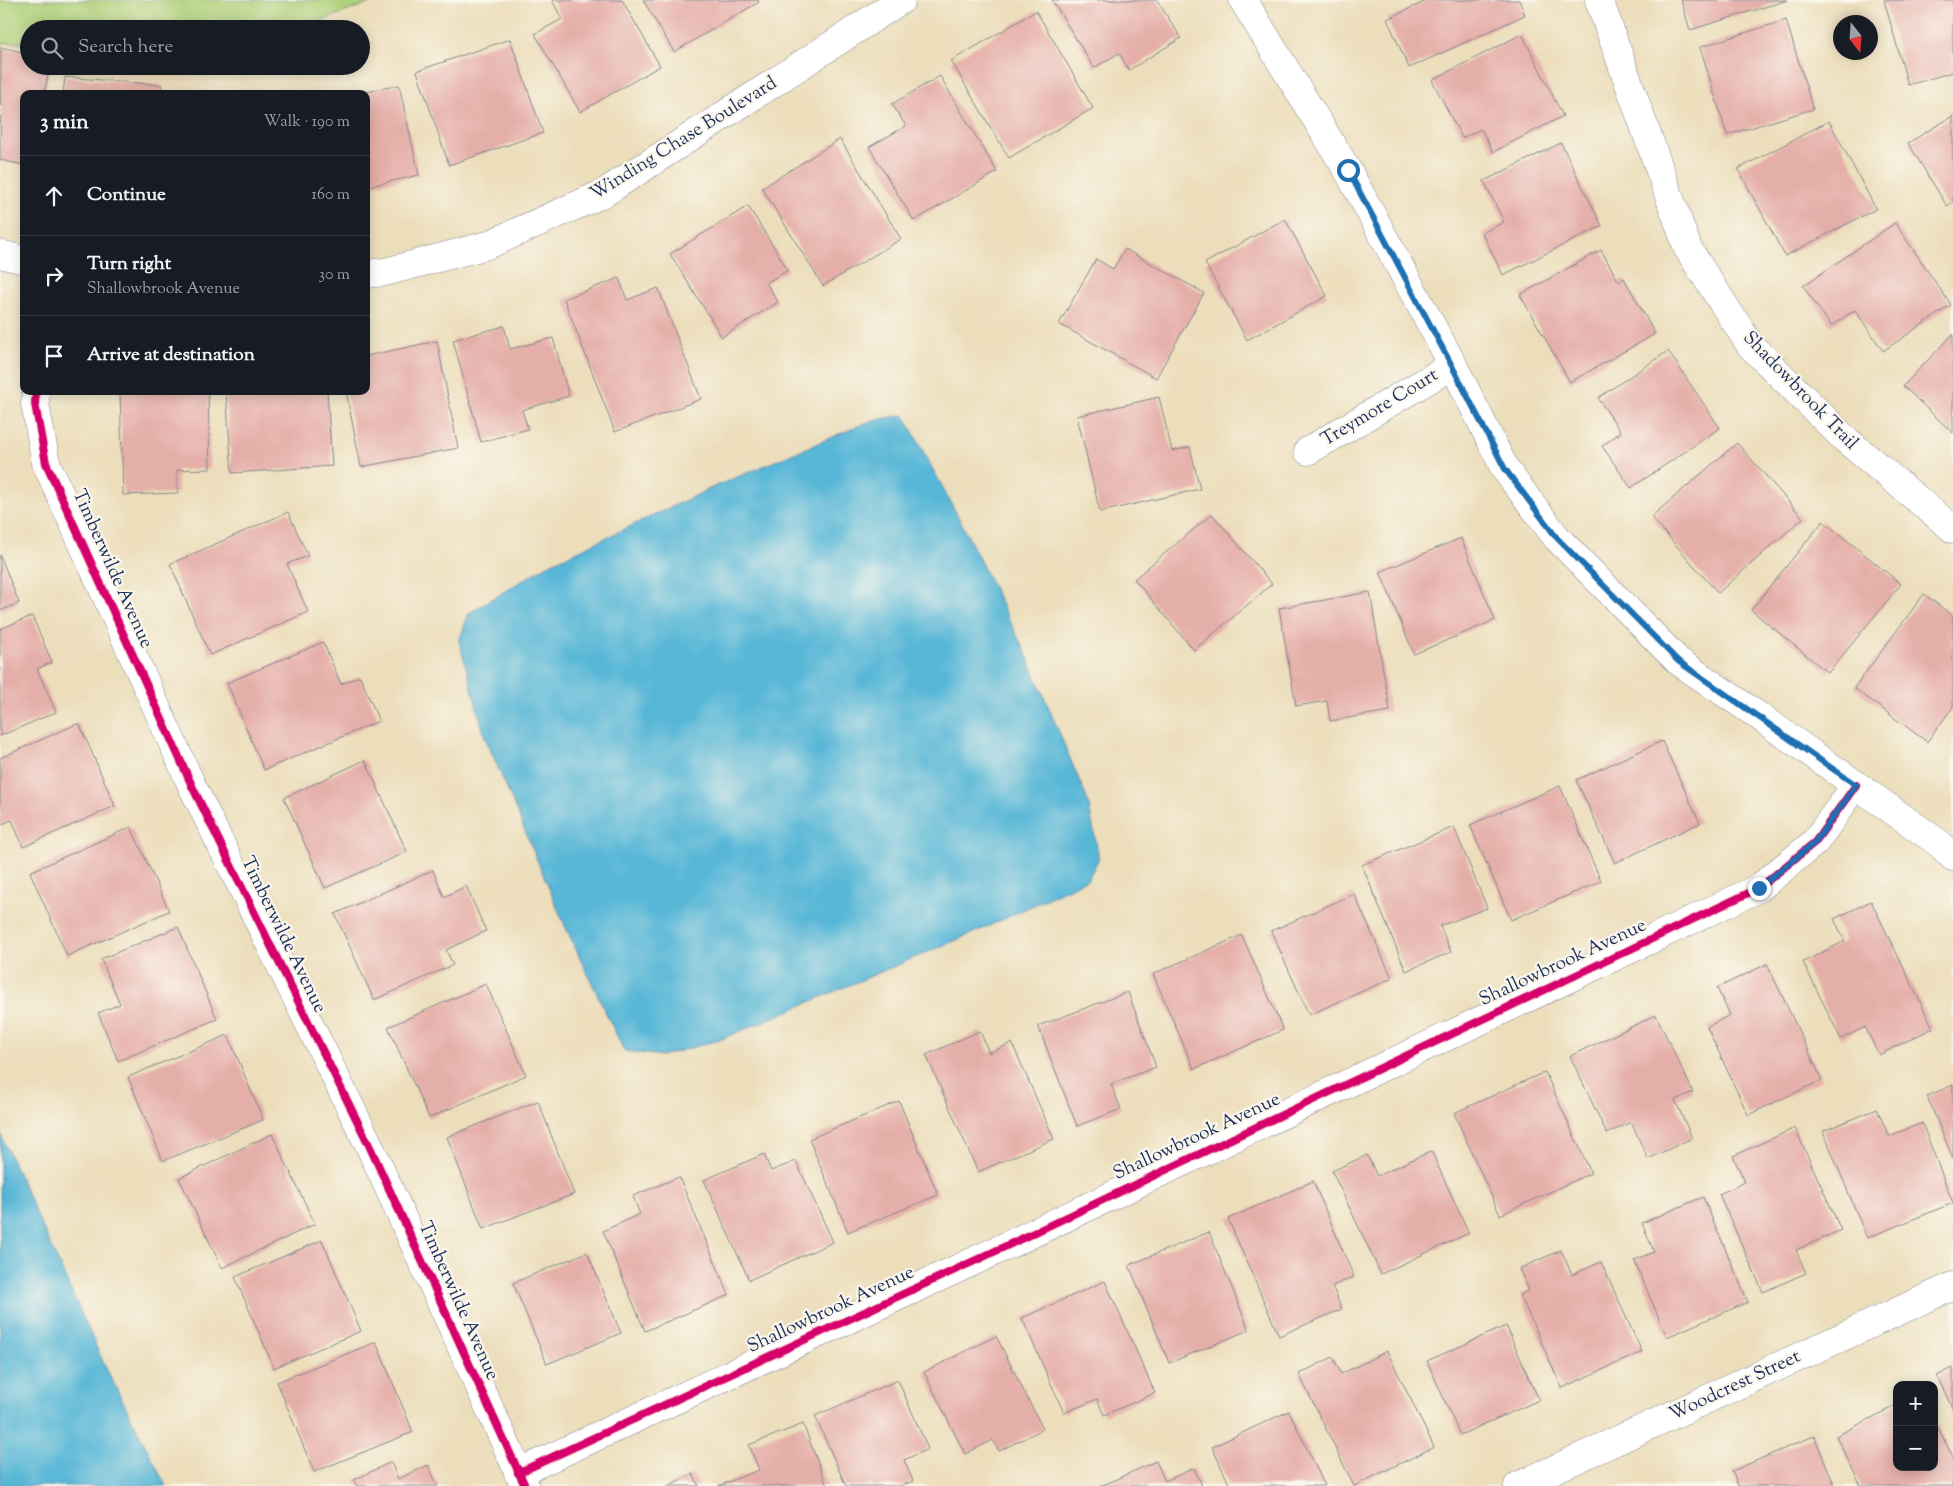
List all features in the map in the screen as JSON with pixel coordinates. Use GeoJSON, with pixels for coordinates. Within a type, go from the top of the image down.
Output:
{"type":"FeatureCollection","features":[{"type":"Feature","properties":{"kind":"street","name":"Winding Chase Boulevard"},"geometry":{"type":"LineString","coordinates":[[370,274],[385,272],[488,245],[604,193],[901,0]]}},
{"type":"Feature","properties":{"kind":"street"},"geometry":{"type":"LineString","coordinates":[[1243,0],[1348,170],[1505,469],[1557,538],[1678,661],[1940,844],[1953,858]]}},
{"type":"Feature","properties":{"kind":"street","name":"Shadowbrook Trail"},"geometry":{"type":"LineString","coordinates":[[1598,0],[1688,249],[1750,345],[1845,439],[1953,529]]}},
{"type":"Feature","properties":{"kind":"street"},"geometry":{"type":"LineString","coordinates":[[0,254],[20,259]]}},
{"type":"Feature","properties":{"kind":"street","name":"Treymore Court"},"geometry":{"type":"LineString","coordinates":[[1308,452],[1452,366]]}},
{"type":"Feature","properties":{"kind":"street","name":"Timberwilde Avenue"},"geometry":{"type":"LineString","coordinates":[[36,395],[35,404],[46,463],[193,788],[369,1145],[521,1480]]}},
{"type":"Feature","properties":{"kind":"street","name":"Shallowbrook Avenue"},"geometry":{"type":"LineString","coordinates":[[521,1480],[985,1256],[1759,888],[1815,842],[1856,785]]}},
{"type":"Feature","properties":{"kind":"street","name":"Woodcrest Street"},"geometry":{"type":"LineString","coordinates":[[1518,1486],[1953,1286]]}},
{"type":"Feature","properties":{"kind":"green space"},"geometry":{"type":"Polygon","coordinates":[[[0,0],[378,0],[324,20],[20,20],[20,43],[0,43],[0,0]]]}},
{"type":"Feature","properties":{"kind":"water"},"geometry":{"type":"Polygon","coordinates":[[[904,415],[960,520],[1027,656],[1088,801],[1099,858],[1088,879],[985,928],[722,1039],[662,1056],[624,1051],[565,926],[485,737],[459,641],[469,613],[546,566],[709,489],[870,421],[904,415]]]}},
{"type":"Feature","properties":{"kind":"water"},"geometry":{"type":"Polygon","coordinates":[[[0,1133],[105,1366],[166,1486],[0,1486],[0,1133]]]}},
{"type":"Feature","properties":{"kind":"building"},"geometry":{"type":"Polygon","coordinates":[[[552,0],[622,0],[660,66],[580,112],[535,34],[562,19],[552,0]]]}},
{"type":"Feature","properties":{"kind":"building"},"geometry":{"type":"Polygon","coordinates":[[[643,0],[758,0],[759,2],[674,52],[643,0]]]}},
{"type":"Feature","properties":{"kind":"building"},"geometry":{"type":"Polygon","coordinates":[[[1052,0],[1157,0],[1181,38],[1129,70],[1119,53],[1094,68],[1052,0]]]}},
{"type":"Feature","properties":{"kind":"building"},"geometry":{"type":"Polygon","coordinates":[[[1423,0],[1519,0],[1525,15],[1409,68],[1387,19],[1424,2],[1423,0]]]}},
{"type":"Feature","properties":{"kind":"building"},"geometry":{"type":"Polygon","coordinates":[[[1681,0],[1788,0],[1690,30],[1681,0]]]}},
{"type":"Feature","properties":{"kind":"building"},"geometry":{"type":"Polygon","coordinates":[[[1884,0],[1953,0],[1953,72],[1908,85],[1884,0]]]}},
{"type":"Feature","properties":{"kind":"building"},"geometry":{"type":"Polygon","coordinates":[[[1036,11],[1093,108],[1009,158],[951,61],[1036,11]]]}},
{"type":"Feature","properties":{"kind":"building"},"geometry":{"type":"Polygon","coordinates":[[[1786,20],[1813,109],[1727,135],[1700,47],[1786,20]]]}},
{"type":"Feature","properties":{"kind":"building"},"geometry":{"type":"Polygon","coordinates":[[[1522,34],[1563,116],[1493,152],[1481,129],[1462,138],[1432,80],[1522,34]]]}},
{"type":"Feature","properties":{"kind":"building"},"geometry":{"type":"Polygon","coordinates":[[[510,39],[543,133],[449,165],[417,71],[510,39]]]}},
{"type":"Feature","properties":{"kind":"building"},"geometry":{"type":"Polygon","coordinates":[[[1,47],[20,52],[20,75],[48,75],[45,90],[20,90],[20,164],[0,160],[1,47]]]}},
{"type":"Feature","properties":{"kind":"building"},"geometry":{"type":"Polygon","coordinates":[[[940,76],[997,172],[914,221],[869,147],[906,126],[892,104],[940,76]]]}},
{"type":"Feature","properties":{"kind":"building"},"geometry":{"type":"Polygon","coordinates":[[[65,77],[162,85],[161,90],[63,90],[65,77]]]}},
{"type":"Feature","properties":{"kind":"building"},"geometry":{"type":"Polygon","coordinates":[[[399,85],[419,175],[370,186],[370,91],[399,85]]]}},
{"type":"Feature","properties":{"kind":"building"},"geometry":{"type":"Polygon","coordinates":[[[1953,116],[1953,202],[1947,206],[1908,143],[1953,116]]]}},
{"type":"Feature","properties":{"kind":"building"},"geometry":{"type":"Polygon","coordinates":[[[1829,121],[1876,209],[1785,256],[1738,169],[1829,121]]]}},
{"type":"Feature","properties":{"kind":"building"},"geometry":{"type":"Polygon","coordinates":[[[840,139],[901,239],[823,286],[762,188],[840,139]]]}},
{"type":"Feature","properties":{"kind":"building"},"geometry":{"type":"Polygon","coordinates":[[[1561,143],[1602,226],[1503,275],[1482,233],[1504,222],[1484,181],[1561,143]]]}},
{"type":"Feature","properties":{"kind":"building"},"geometry":{"type":"Polygon","coordinates":[[[748,206],[788,270],[766,283],[778,302],[722,337],[670,254],[748,206]]]}},
{"type":"Feature","properties":{"kind":"building"},"geometry":{"type":"Polygon","coordinates":[[[1285,219],[1327,296],[1247,340],[1205,263],[1285,219]]]}},
{"type":"Feature","properties":{"kind":"building"},"geometry":{"type":"Polygon","coordinates":[[[1895,223],[1951,305],[1883,351],[1855,310],[1831,326],[1803,286],[1895,223]]]}},
{"type":"Feature","properties":{"kind":"building"},"geometry":{"type":"Polygon","coordinates":[[[1125,249],[1204,293],[1156,378],[1059,324],[1096,259],[1113,269],[1125,249]]]}},
{"type":"Feature","properties":{"kind":"building"},"geometry":{"type":"Polygon","coordinates":[[[1601,250],[1619,282],[1624,278],[1655,334],[1570,382],[1520,295],[1601,250]]]}},
{"type":"Feature","properties":{"kind":"building"},"geometry":{"type":"Polygon","coordinates":[[[619,278],[627,300],[658,288],[701,399],[615,432],[564,299],[619,278]]]}},
{"type":"Feature","properties":{"kind":"building"},"geometry":{"type":"Polygon","coordinates":[[[504,326],[510,349],[553,338],[569,396],[522,410],[528,429],[481,442],[453,340],[504,326]]]}},
{"type":"Feature","properties":{"kind":"building"},"geometry":{"type":"Polygon","coordinates":[[[1953,334],[1953,433],[1903,386],[1953,334]]]}},
{"type":"Feature","properties":{"kind":"building"},"geometry":{"type":"Polygon","coordinates":[[[437,341],[458,448],[361,467],[347,395],[370,395],[370,355],[437,341]]]}},
{"type":"Feature","properties":{"kind":"building"},"geometry":{"type":"Polygon","coordinates":[[[1668,351],[1720,428],[1631,488],[1602,446],[1621,432],[1598,398],[1668,351]]]}},
{"type":"Feature","properties":{"kind":"building"},"geometry":{"type":"Polygon","coordinates":[[[120,395],[208,395],[210,469],[177,470],[178,493],[123,495],[120,395]]]}},
{"type":"Feature","properties":{"kind":"building"},"geometry":{"type":"Polygon","coordinates":[[[226,395],[327,395],[332,466],[232,473],[226,395]]]}},
{"type":"Feature","properties":{"kind":"building"},"geometry":{"type":"Polygon","coordinates":[[[1159,397],[1172,451],[1190,447],[1200,489],[1100,512],[1077,416],[1159,397]]]}},
{"type":"Feature","properties":{"kind":"building"},"geometry":{"type":"Polygon","coordinates":[[[1737,443],[1803,518],[1718,593],[1651,517],[1737,443]]]}},
{"type":"Feature","properties":{"kind":"building"},"geometry":{"type":"Polygon","coordinates":[[[288,512],[308,556],[287,564],[308,612],[210,655],[170,564],[288,512]]]}},
{"type":"Feature","properties":{"kind":"building"},"geometry":{"type":"Polygon","coordinates":[[[1212,514],[1272,584],[1194,650],[1134,579],[1212,514]]]}},
{"type":"Feature","properties":{"kind":"building"},"geometry":{"type":"Polygon","coordinates":[[[1823,521],[1901,584],[1828,673],[1751,610],[1823,521]]]}},
{"type":"Feature","properties":{"kind":"building"},"geometry":{"type":"Polygon","coordinates":[[[1461,538],[1495,620],[1414,654],[1380,572],[1461,538]]]}},
{"type":"Feature","properties":{"kind":"building"},"geometry":{"type":"Polygon","coordinates":[[[0,555],[19,603],[0,611],[0,555]]]}},
{"type":"Feature","properties":{"kind":"building"},"geometry":{"type":"Polygon","coordinates":[[[1370,592],[1390,711],[1330,721],[1327,701],[1296,706],[1279,608],[1370,592]]]}},
{"type":"Feature","properties":{"kind":"building"},"geometry":{"type":"Polygon","coordinates":[[[1924,594],[1953,616],[1953,707],[1927,742],[1854,688],[1924,594]]]}},
{"type":"Feature","properties":{"kind":"building"},"geometry":{"type":"Polygon","coordinates":[[[32,616],[52,662],[37,669],[56,712],[0,736],[0,629],[32,616]]]}},
{"type":"Feature","properties":{"kind":"building"},"geometry":{"type":"Polygon","coordinates":[[[323,642],[341,684],[360,676],[379,721],[264,770],[227,683],[323,642]]]}},
{"type":"Feature","properties":{"kind":"building"},"geometry":{"type":"Polygon","coordinates":[[[79,723],[115,806],[23,847],[12,820],[0,825],[0,758],[79,723]]]}},
{"type":"Feature","properties":{"kind":"building"},"geometry":{"type":"Polygon","coordinates":[[[1662,741],[1700,823],[1615,863],[1576,780],[1662,741]]]}},
{"type":"Feature","properties":{"kind":"building"},"geometry":{"type":"Polygon","coordinates":[[[365,760],[407,852],[325,888],[284,798],[365,760]]]}},
{"type":"Feature","properties":{"kind":"building"},"geometry":{"type":"Polygon","coordinates":[[[1560,786],[1601,881],[1511,920],[1470,825],[1560,786]]]}},
{"type":"Feature","properties":{"kind":"building"},"geometry":{"type":"Polygon","coordinates":[[[131,827],[169,911],[67,956],[30,872],[131,827]]]}},
{"type":"Feature","properties":{"kind":"building"},"geometry":{"type":"Polygon","coordinates":[[[1454,827],[1487,908],[1440,926],[1451,952],[1406,971],[1362,865],[1454,827]]]}},
{"type":"Feature","properties":{"kind":"building"},"geometry":{"type":"Polygon","coordinates":[[[433,870],[444,897],[466,886],[486,931],[446,950],[453,965],[374,1000],[335,914],[433,870]]]}},
{"type":"Feature","properties":{"kind":"building"},"geometry":{"type":"Polygon","coordinates":[[[1354,894],[1392,978],[1309,1015],[1271,931],[1354,894]]]}},
{"type":"Feature","properties":{"kind":"building"},"geometry":{"type":"Polygon","coordinates":[[[1871,901],[1933,1028],[1879,1055],[1865,1027],[1841,1039],[1803,962],[1845,941],[1834,919],[1871,901]]]}},
{"type":"Feature","properties":{"kind":"building"},"geometry":{"type":"Polygon","coordinates":[[[178,927],[217,1019],[118,1061],[98,1013],[120,1004],[101,959],[178,927]]]}},
{"type":"Feature","properties":{"kind":"building"},"geometry":{"type":"Polygon","coordinates":[[[1242,935],[1283,1030],[1194,1069],[1153,974],[1242,935]]]}},
{"type":"Feature","properties":{"kind":"building"},"geometry":{"type":"Polygon","coordinates":[[[1767,964],[1822,1080],[1748,1115],[1707,1027],[1730,1015],[1717,988],[1767,964]]]}},
{"type":"Feature","properties":{"kind":"building"},"geometry":{"type":"Polygon","coordinates":[[[486,984],[526,1075],[429,1118],[388,1027],[486,984]]]}},
{"type":"Feature","properties":{"kind":"building"},"geometry":{"type":"Polygon","coordinates":[[[1128,992],[1156,1067],[1111,1084],[1121,1109],[1077,1126],[1038,1026],[1128,992]]]}},
{"type":"Feature","properties":{"kind":"building"},"geometry":{"type":"Polygon","coordinates":[[[1656,1015],[1693,1092],[1675,1100],[1692,1138],[1648,1159],[1631,1122],[1607,1134],[1570,1056],[1656,1015]]]}},
{"type":"Feature","properties":{"kind":"building"},"geometry":{"type":"Polygon","coordinates":[[[980,1031],[989,1053],[1012,1043],[1054,1139],[978,1172],[926,1055],[980,1031]]]}},
{"type":"Feature","properties":{"kind":"building"},"geometry":{"type":"Polygon","coordinates":[[[228,1035],[263,1120],[163,1161],[128,1077],[228,1035]]]}},
{"type":"Feature","properties":{"kind":"building"},"geometry":{"type":"Polygon","coordinates":[[[1545,1072],[1591,1173],[1500,1215],[1454,1113],[1545,1072]]]}},
{"type":"Feature","properties":{"kind":"building"},"geometry":{"type":"Polygon","coordinates":[[[1953,1085],[1953,1159],[1927,1096],[1953,1085]]]}},
{"type":"Feature","properties":{"kind":"building"},"geometry":{"type":"Polygon","coordinates":[[[538,1101],[574,1194],[483,1229],[447,1137],[538,1101]]]}},
{"type":"Feature","properties":{"kind":"building"},"geometry":{"type":"Polygon","coordinates":[[[899,1101],[938,1195],[848,1232],[809,1139],[899,1101]]]}},
{"type":"Feature","properties":{"kind":"building"},"geometry":{"type":"Polygon","coordinates":[[[1877,1109],[1889,1136],[1922,1123],[1953,1203],[1867,1238],[1823,1131],[1877,1109]]]}},
{"type":"Feature","properties":{"kind":"building"},"geometry":{"type":"Polygon","coordinates":[[[1795,1128],[1841,1230],[1796,1250],[1806,1273],[1763,1292],[1719,1194],[1745,1182],[1733,1156],[1795,1128]]]}},
{"type":"Feature","properties":{"kind":"building"},"geometry":{"type":"Polygon","coordinates":[[[272,1134],[315,1224],[222,1268],[179,1178],[272,1134]]]}},
{"type":"Feature","properties":{"kind":"building"},"geometry":{"type":"Polygon","coordinates":[[[1431,1151],[1469,1233],[1381,1274],[1332,1171],[1367,1155],[1377,1176],[1431,1151]]]}},
{"type":"Feature","properties":{"kind":"building"},"geometry":{"type":"Polygon","coordinates":[[[764,1154],[771,1171],[796,1161],[833,1242],[749,1280],[704,1180],[764,1154]]]}},
{"type":"Feature","properties":{"kind":"building"},"geometry":{"type":"Polygon","coordinates":[[[679,1177],[729,1295],[645,1331],[603,1231],[640,1214],[633,1196],[679,1177]]]}},
{"type":"Feature","properties":{"kind":"building"},"geometry":{"type":"Polygon","coordinates":[[[1313,1181],[1354,1277],[1332,1286],[1342,1309],[1279,1336],[1228,1219],[1313,1181]]]}},
{"type":"Feature","properties":{"kind":"building"},"geometry":{"type":"Polygon","coordinates":[[[1703,1197],[1748,1302],[1667,1337],[1634,1260],[1654,1252],[1642,1223],[1703,1197]]]}},
{"type":"Feature","properties":{"kind":"building"},"geometry":{"type":"Polygon","coordinates":[[[1209,1232],[1249,1330],[1169,1363],[1129,1265],[1209,1232]]]}},
{"type":"Feature","properties":{"kind":"building"},"geometry":{"type":"Polygon","coordinates":[[[322,1240],[361,1331],[274,1368],[235,1277],[322,1240]]]}},
{"type":"Feature","properties":{"kind":"building"},"geometry":{"type":"Polygon","coordinates":[[[1561,1250],[1572,1275],[1601,1262],[1642,1352],[1562,1388],[1520,1295],[1529,1290],[1519,1269],[1561,1250]]]}},
{"type":"Feature","properties":{"kind":"building"},"geometry":{"type":"Polygon","coordinates":[[[587,1252],[621,1333],[547,1364],[513,1283],[587,1252]]]}},
{"type":"Feature","properties":{"kind":"building"},"geometry":{"type":"Polygon","coordinates":[[[1105,1281],[1155,1393],[1104,1415],[1097,1399],[1064,1413],[1022,1318],[1105,1281]]]}},
{"type":"Feature","properties":{"kind":"building"},"geometry":{"type":"Polygon","coordinates":[[[1506,1326],[1539,1400],[1460,1435],[1427,1361],[1506,1326]]]}},
{"type":"Feature","properties":{"kind":"building"},"geometry":{"type":"Polygon","coordinates":[[[996,1336],[1043,1429],[999,1451],[993,1440],[965,1454],[924,1372],[996,1336]]]}},
{"type":"Feature","properties":{"kind":"building"},"geometry":{"type":"Polygon","coordinates":[[[376,1342],[413,1432],[314,1472],[277,1382],[376,1342]]]}},
{"type":"Feature","properties":{"kind":"building"},"geometry":{"type":"Polygon","coordinates":[[[1387,1351],[1434,1447],[1354,1486],[1299,1374],[1333,1357],[1341,1374],[1387,1351]]]}},
{"type":"Feature","properties":{"kind":"building"},"geometry":{"type":"Polygon","coordinates":[[[1953,1368],[1953,1410],[1937,1376],[1953,1368]]]}},
{"type":"Feature","properties":{"kind":"building"},"geometry":{"type":"Polygon","coordinates":[[[898,1380],[928,1449],[904,1460],[913,1481],[900,1486],[846,1486],[815,1416],[898,1380]]]}},
{"type":"Feature","properties":{"kind":"building"},"geometry":{"type":"Polygon","coordinates":[[[1893,1407],[1893,1471],[1938,1471],[1938,1428],[1953,1457],[1953,1486],[1861,1486],[1836,1436],[1893,1407]]]}},
{"type":"Feature","properties":{"kind":"building"},"geometry":{"type":"Polygon","coordinates":[[[1289,1411],[1325,1486],[1230,1486],[1212,1447],[1289,1411]]]}},
{"type":"Feature","properties":{"kind":"building"},"geometry":{"type":"Polygon","coordinates":[[[803,1424],[827,1486],[718,1486],[759,1470],[749,1445],[803,1424]]]}},
{"type":"Feature","properties":{"kind":"building"},"geometry":{"type":"Polygon","coordinates":[[[1814,1436],[1835,1486],[1738,1486],[1732,1471],[1814,1436]]]}},
{"type":"Feature","properties":{"kind":"building"},"geometry":{"type":"Polygon","coordinates":[[[1156,1461],[1165,1481],[1194,1468],[1202,1486],[1101,1486],[1156,1461]]]}},
{"type":"Feature","properties":{"kind":"building"},"geometry":{"type":"Polygon","coordinates":[[[391,1462],[398,1479],[428,1465],[438,1486],[357,1486],[354,1480],[391,1462]]]}},
{"type":"Feature","properties":{"kind":"building"},"geometry":{"type":"Polygon","coordinates":[[[693,1474],[699,1486],[667,1486],[693,1474]]]}},
{"type":"Feature","properties":{"kind":"cycle path"},"geometry":{"type":"LineString","coordinates":[[36,395],[35,404],[46,463],[193,788],[369,1145],[525,1486]]}},
{"type":"Feature","properties":{"kind":"cycle path"},"geometry":{"type":"LineString","coordinates":[[518,1473],[985,1256],[1759,888],[1815,842],[1856,785]]}},
{"type":"Feature","properties":{"kind":"route"},"geometry":{"type":"LineString","coordinates":[[1348,170],[1505,469],[1557,538],[1678,661],[1856,785],[1815,842],[1759,888]]}}]}
